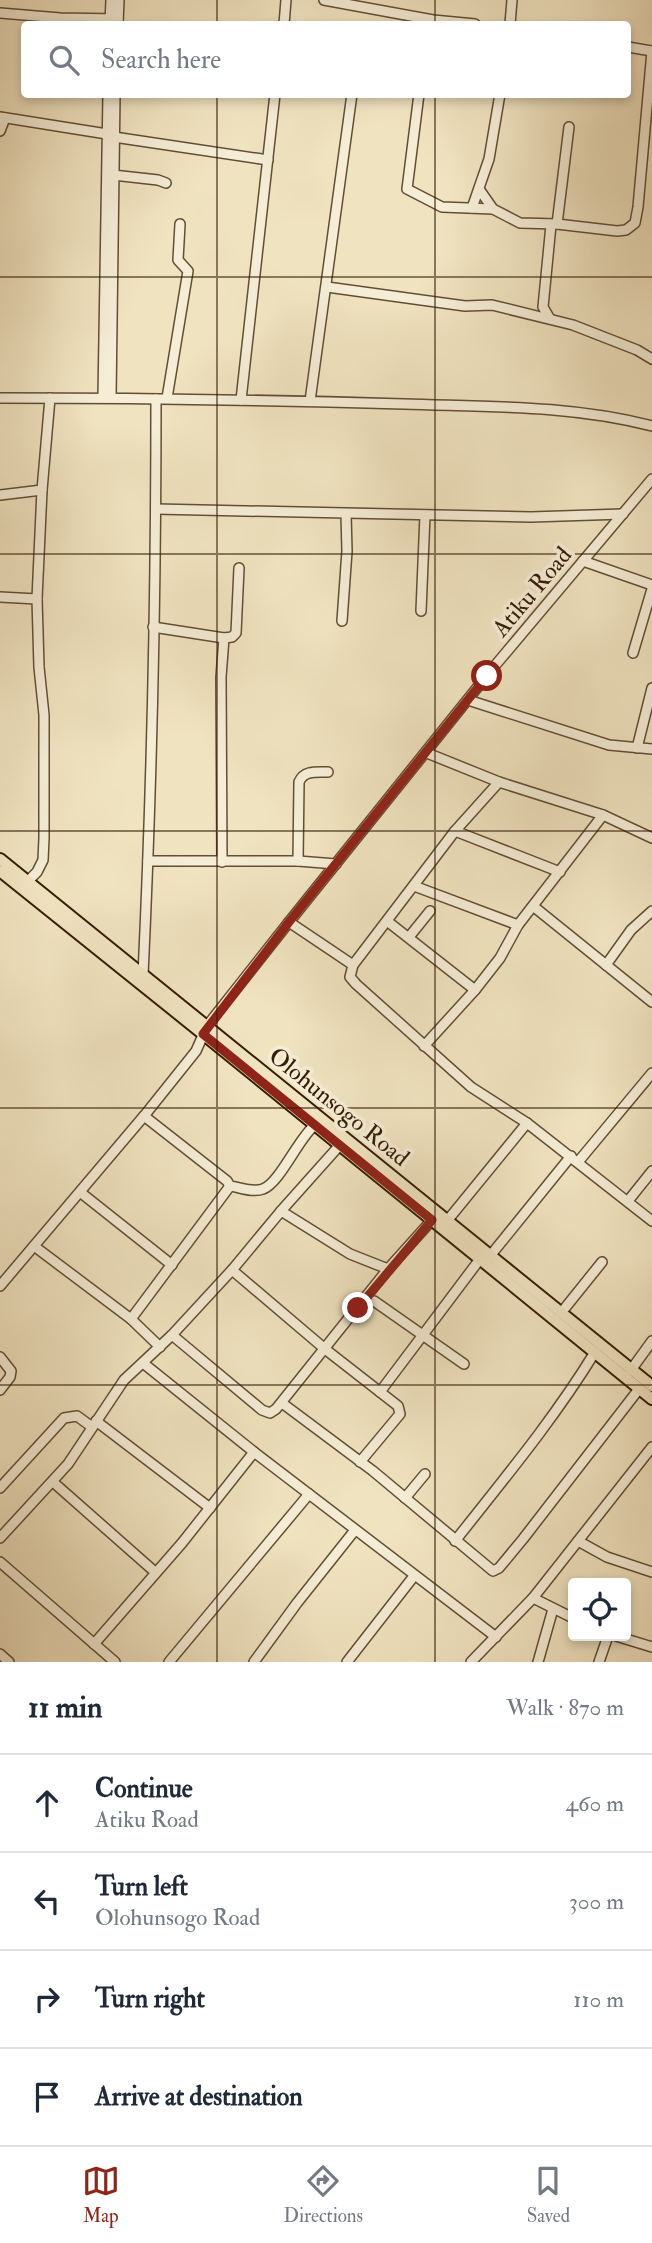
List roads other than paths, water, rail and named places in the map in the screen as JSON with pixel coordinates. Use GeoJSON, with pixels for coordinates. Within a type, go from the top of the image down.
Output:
{"type":"FeatureCollection","features":[{"type":"Feature","properties":{"kind":"main road","name":"Olohunsogo Road"},"geometry":{"type":"LineString","coordinates":[[0,859],[143,975],[340,1146],[432,1220],[561,1313],[652,1386]]}},
{"type":"Feature","properties":{"kind":"main road","name":"Olohunsogo Road"},"geometry":{"type":"LineString","coordinates":[[0,871],[447,1221],[485,1258],[652,1399]]}},
{"type":"Feature","properties":{"kind":"street"},"geometry":{"type":"LineString","coordinates":[[111,0],[114,21]]}},
{"type":"Feature","properties":{"kind":"street"},"geometry":{"type":"LineString","coordinates":[[114,21],[119,0]]}},
{"type":"Feature","properties":{"kind":"street"},"geometry":{"type":"LineString","coordinates":[[324,0],[428,21]]}},
{"type":"Feature","properties":{"kind":"street"},"geometry":{"type":"LineString","coordinates":[[510,21],[512,0]]}},
{"type":"Feature","properties":{"kind":"street"},"geometry":{"type":"LineString","coordinates":[[285,21],[288,1]]}},
{"type":"Feature","properties":{"kind":"street"},"geometry":{"type":"LineString","coordinates":[[0,13],[100,21]]}},
{"type":"Feature","properties":{"kind":"street"},"geometry":{"type":"LineString","coordinates":[[418,98],[407,189],[442,207],[493,209],[520,223],[617,231],[631,228],[635,223],[652,51],[631,48]]}},
{"type":"Feature","properties":{"kind":"street"},"geometry":{"type":"LineString","coordinates":[[107,397],[113,175],[108,98]]}},
{"type":"Feature","properties":{"kind":"street"},"geometry":{"type":"LineString","coordinates":[[107,397],[110,135],[115,98]]}},
{"type":"Feature","properties":{"kind":"street"},"geometry":{"type":"LineString","coordinates":[[241,400],[275,98]]}},
{"type":"Feature","properties":{"kind":"street"},"geometry":{"type":"LineString","coordinates":[[310,401],[351,98]]}},
{"type":"Feature","properties":{"kind":"street"},"geometry":{"type":"LineString","coordinates":[[472,208],[489,159],[499,98]]}},
{"type":"Feature","properties":{"kind":"street"},"geometry":{"type":"LineString","coordinates":[[0,131],[2,118],[268,160]]}},
{"type":"Feature","properties":{"kind":"street"},"geometry":{"type":"LineString","coordinates":[[550,319],[544,307],[569,127]]}},
{"type":"Feature","properties":{"kind":"street"},"geometry":{"type":"LineString","coordinates":[[113,175],[166,183]]}},
{"type":"Feature","properties":{"kind":"street"},"geometry":{"type":"LineString","coordinates":[[480,189],[493,209]]}},
{"type":"Feature","properties":{"kind":"street"},"geometry":{"type":"LineString","coordinates":[[166,398],[188,271],[178,260],[180,224]]}},
{"type":"Feature","properties":{"kind":"street"},"geometry":{"type":"LineString","coordinates":[[327,287],[465,306],[492,305],[573,325],[652,359]]}},
{"type":"Feature","properties":{"kind":"street"},"geometry":{"type":"LineString","coordinates":[[531,316],[544,307]]}},
{"type":"Feature","properties":{"kind":"street"},"geometry":{"type":"LineString","coordinates":[[0,398],[107,397],[496,406],[622,418],[652,426]]}},
{"type":"Feature","properties":{"kind":"street"},"geometry":{"type":"LineString","coordinates":[[28,881],[37,873],[43,860],[44,715],[37,599],[42,490],[51,398]]}},
{"type":"Feature","properties":{"kind":"street"},"geometry":{"type":"LineString","coordinates":[[143,975],[156,509],[156,398]]}},
{"type":"Feature","properties":{"kind":"street","name":"Atiku Road"},"geometry":{"type":"LineString","coordinates":[[0,1286],[144,1116],[195,1051],[205,1030],[289,922],[490,672],[652,479]]}},
{"type":"Feature","properties":{"kind":"street"},"geometry":{"type":"LineString","coordinates":[[0,495],[42,490]]}},
{"type":"Feature","properties":{"kind":"street"},"geometry":{"type":"LineString","coordinates":[[156,509],[531,517],[622,514]]}},
{"type":"Feature","properties":{"kind":"street"},"geometry":{"type":"LineString","coordinates":[[342,621],[347,551],[346,514]]}},
{"type":"Feature","properties":{"kind":"street"},"geometry":{"type":"LineString","coordinates":[[421,611],[425,515]]}},
{"type":"Feature","properties":{"kind":"street"},"geometry":{"type":"LineString","coordinates":[[583,561],[652,587],[633,653]]}},
{"type":"Feature","properties":{"kind":"street"},"geometry":{"type":"LineString","coordinates":[[153,628],[232,637],[236,633],[239,568]]}},
{"type":"Feature","properties":{"kind":"street"},"geometry":{"type":"LineString","coordinates":[[0,597],[37,599]]}},
{"type":"Feature","properties":{"kind":"street"},"geometry":{"type":"LineString","coordinates":[[222,862],[221,677],[224,638]]}},
{"type":"Feature","properties":{"kind":"street"},"geometry":{"type":"LineString","coordinates":[[637,747],[652,688]]}},
{"type":"Feature","properties":{"kind":"street"},"geometry":{"type":"LineString","coordinates":[[468,700],[609,745],[652,749]]}},
{"type":"Feature","properties":{"kind":"street"},"geometry":{"type":"LineString","coordinates":[[427,752],[499,782],[603,815],[652,838]]}},
{"type":"Feature","properties":{"kind":"street"},"geometry":{"type":"LineString","coordinates":[[298,860],[301,776],[307,772],[328,772]]}},
{"type":"Feature","properties":{"kind":"street"},"geometry":{"type":"LineString","coordinates":[[499,782],[455,831],[353,965],[350,977],[471,1087],[527,1123],[652,1221]]}},
{"type":"Feature","properties":{"kind":"street"},"geometry":{"type":"LineString","coordinates":[[424,1046],[475,990],[500,957],[518,925],[603,815]]}},
{"type":"Feature","properties":{"kind":"street"},"geometry":{"type":"LineString","coordinates":[[455,831],[560,872]]}},
{"type":"Feature","properties":{"kind":"street"},"geometry":{"type":"LineString","coordinates":[[148,860],[298,860],[336,864]]}},
{"type":"Feature","properties":{"kind":"street"},"geometry":{"type":"LineString","coordinates":[[414,886],[518,925]]}},
{"type":"Feature","properties":{"kind":"street"},"geometry":{"type":"LineString","coordinates":[[533,906],[652,1002]]}},
{"type":"Feature","properties":{"kind":"street"},"geometry":{"type":"LineString","coordinates":[[409,937],[430,911]]}},
{"type":"Feature","properties":{"kind":"street"},"geometry":{"type":"LineString","coordinates":[[606,965],[631,930],[652,911]]}},
{"type":"Feature","properties":{"kind":"street"},"geometry":{"type":"LineString","coordinates":[[387,921],[475,990]]}},
{"type":"Feature","properties":{"kind":"street"},"geometry":{"type":"LineString","coordinates":[[289,922],[353,965]]}},
{"type":"Feature","properties":{"kind":"street"},"geometry":{"type":"LineString","coordinates":[[380,1392],[485,1258],[652,1073]]}},
{"type":"Feature","properties":{"kind":"street"},"geometry":{"type":"LineString","coordinates":[[144,1116],[230,1186],[256,1190],[269,1185],[295,1153],[304,1135],[315,1125]]}},
{"type":"Feature","properties":{"kind":"street"},"geometry":{"type":"LineString","coordinates":[[447,1221],[527,1123]]}},
{"type":"Feature","properties":{"kind":"street"},"geometry":{"type":"LineString","coordinates":[[0,1538],[53,1482],[124,1380],[172,1335],[232,1270],[340,1146]]}},
{"type":"Feature","properties":{"kind":"street"},"geometry":{"type":"LineString","coordinates":[[628,1201],[652,1171]]}},
{"type":"Feature","properties":{"kind":"street"},"geometry":{"type":"LineString","coordinates":[[131,1319],[230,1186]]}},
{"type":"Feature","properties":{"kind":"street"},"geometry":{"type":"LineString","coordinates":[[80,1192],[172,1265]]}},
{"type":"Feature","properties":{"kind":"street"},"geometry":{"type":"LineString","coordinates":[[281,1211],[350,1254],[388,1269]]}},
{"type":"Feature","properties":{"kind":"street"},"geometry":{"type":"LineString","coordinates":[[172,1335],[262,1410],[270,1413],[282,1402],[388,1269],[432,1220]]}},
{"type":"Feature","properties":{"kind":"street"},"geometry":{"type":"LineString","coordinates":[[34,1246],[131,1319],[159,1347]]}},
{"type":"Feature","properties":{"kind":"street"},"geometry":{"type":"LineString","coordinates":[[561,1313],[602,1262]]}},
{"type":"Feature","properties":{"kind":"street"},"geometry":{"type":"LineString","coordinates":[[0,1268],[10,1275]]}},
{"type":"Feature","properties":{"kind":"street"},"geometry":{"type":"LineString","coordinates":[[232,1270],[325,1349],[398,1406],[400,1414],[360,1462]]}},
{"type":"Feature","properties":{"kind":"street"},"geometry":{"type":"LineString","coordinates":[[374,1301],[464,1364]]}},
{"type":"Feature","properties":{"kind":"street"},"geometry":{"type":"LineString","coordinates":[[631,1370],[652,1341]]}},
{"type":"Feature","properties":{"kind":"street"},"geometry":{"type":"LineString","coordinates":[[455,1541],[539,1434],[595,1352]]}},
{"type":"Feature","properties":{"kind":"street"},"geometry":{"type":"LineString","coordinates":[[0,1357],[11,1371],[10,1377],[0,1390]]}},
{"type":"Feature","properties":{"kind":"street"},"geometry":{"type":"LineString","coordinates":[[143,1363],[254,1452],[496,1637]]}},
{"type":"Feature","properties":{"kind":"street"},"geometry":{"type":"LineString","coordinates":[[282,1402],[494,1571],[612,1427],[639,1389]]}},
{"type":"Feature","properties":{"kind":"street"},"geometry":{"type":"LineString","coordinates":[[0,1488],[64,1418],[77,1416],[94,1424],[209,1508]]}},
{"type":"Feature","properties":{"kind":"street"},"geometry":{"type":"LineString","coordinates":[[471,1662],[533,1598],[652,1447]]}},
{"type":"Feature","properties":{"kind":"street"},"geometry":{"type":"LineString","coordinates":[[94,1644],[254,1452]]}},
{"type":"Feature","properties":{"kind":"street"},"geometry":{"type":"LineString","coordinates":[[405,1498],[425,1474]]}},
{"type":"Feature","properties":{"kind":"street"},"geometry":{"type":"LineString","coordinates":[[53,1482],[155,1572]]}},
{"type":"Feature","properties":{"kind":"street"},"geometry":{"type":"LineString","coordinates":[[169,1662],[309,1494]]}},
{"type":"Feature","properties":{"kind":"street"},"geometry":{"type":"LineString","coordinates":[[254,1662],[355,1530]]}},
{"type":"Feature","properties":{"kind":"street"},"geometry":{"type":"LineString","coordinates":[[578,1541],[607,1557],[652,1572]]}},
{"type":"Feature","properties":{"kind":"street"},"geometry":{"type":"LineString","coordinates":[[0,1562],[115,1662]]}},
{"type":"Feature","properties":{"kind":"street"},"geometry":{"type":"LineString","coordinates":[[346,1662],[414,1576]]}},
{"type":"Feature","properties":{"kind":"street"},"geometry":{"type":"LineString","coordinates":[[533,1598],[568,1616]]}},
{"type":"Feature","properties":{"kind":"street"},"geometry":{"type":"LineString","coordinates":[[538,1662],[553,1609]]}},
{"type":"Feature","properties":{"kind":"street"},"geometry":{"type":"LineString","coordinates":[[599,1662],[606,1641]]}},
{"type":"Feature","properties":{"kind":"street"},"geometry":{"type":"LineString","coordinates":[[631,1641],[652,1647]]}},
{"type":"Feature","properties":{"kind":"street"},"geometry":{"type":"LineString","coordinates":[[0,1654],[9,1662]]}}]}
